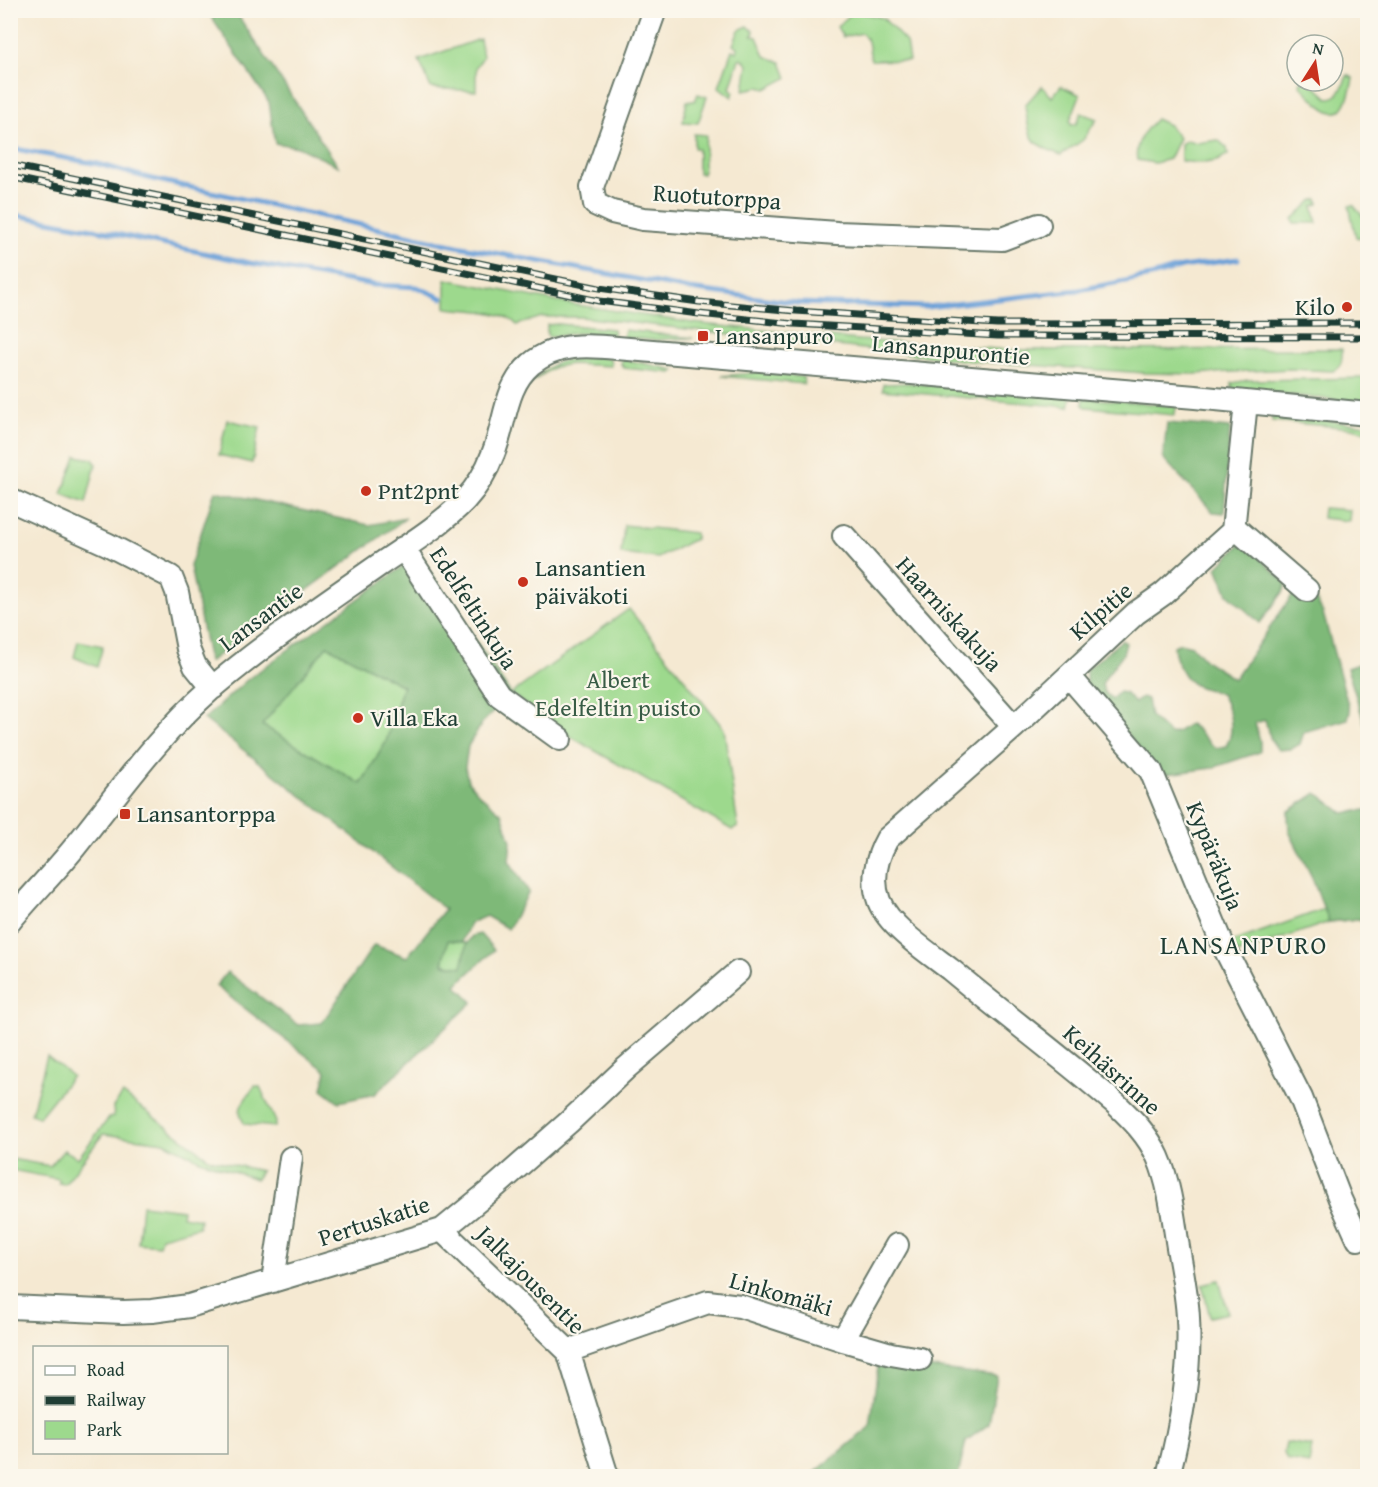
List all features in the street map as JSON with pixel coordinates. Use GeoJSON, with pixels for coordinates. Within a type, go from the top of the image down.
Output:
{"type":"FeatureCollection","features":[{"type":"Feature","properties":{"kind":"street","name":"Ruotutorppa"},"geometry":{"type":"LineString","coordinates":[[655,10],[592,187],[595,204],[612,212],[643,219],[837,232],[1002,239],[1039,225]]}},
{"type":"Feature","properties":{"kind":"street","name":"Lansanpurontie"},"geometry":{"type":"LineString","coordinates":[[534,362],[559,348],[582,345],[1368,414]]}},
{"type":"Feature","properties":{"kind":"street","name":"Lansantie"},"geometry":{"type":"LineString","coordinates":[[10,921],[76,846],[151,750],[186,712],[303,618],[433,527],[466,499],[483,476],[494,453],[510,393],[520,374],[534,362]]}},
{"type":"Feature","properties":{"kind":"street"},"geometry":{"type":"LineString","coordinates":[[1246,402],[1234,526],[1307,590]]}},
{"type":"Feature","properties":{"kind":"street"},"geometry":{"type":"LineString","coordinates":[[10,500],[113,547],[171,577],[177,592],[188,648],[195,666],[213,688]]}},
{"type":"Feature","properties":{"kind":"street","name":"Kilpitie"},"geometry":{"type":"LineString","coordinates":[[909,819],[1014,727],[1136,613],[1163,594],[1228,536],[1234,526]]}},
{"type":"Feature","properties":{"kind":"street","name":"Haarniskakuja"},"geometry":{"type":"LineString","coordinates":[[844,536],[1014,727]]}},
{"type":"Feature","properties":{"kind":"street","name":"Edelfeltinkuja"},"geometry":{"type":"LineString","coordinates":[[403,548],[499,695],[560,739]]}},
{"type":"Feature","properties":{"kind":"street","name":"Kypäräkuja"},"geometry":{"type":"LineString","coordinates":[[1069,675],[1151,771],[1222,943],[1301,1098],[1358,1239]]}},
{"type":"Feature","properties":{"kind":"street","name":"Keihäsrinne"},"geometry":{"type":"LineString","coordinates":[[909,819],[887,839],[878,855],[875,875],[878,900],[886,915],[1115,1103],[1136,1123],[1158,1157],[1174,1224],[1188,1318],[1188,1359],[1184,1408],[1168,1476]]}},
{"type":"Feature","properties":{"kind":"street","name":"Pertuskatie"},"geometry":{"type":"LineString","coordinates":[[10,1307],[123,1312],[189,1306],[442,1230],[496,1186],[625,1069],[738,972]]}},
{"type":"Feature","properties":{"kind":"street"},"geometry":{"type":"LineString","coordinates":[[273,1281],[291,1158]]}},
{"type":"Feature","properties":{"kind":"street","name":"Jalkajousentie"},"geometry":{"type":"LineString","coordinates":[[442,1230],[568,1351],[607,1476]]}},
{"type":"Feature","properties":{"kind":"street","name":"Linkomäki"},"geometry":{"type":"LineString","coordinates":[[568,1351],[708,1302],[740,1306],[843,1340],[897,1245]]}},
{"type":"Feature","properties":{"kind":"street"},"geometry":{"type":"LineString","coordinates":[[843,1340],[891,1354],[920,1359]]}},
{"type":"Feature","properties":{"kind":"green space"},"geometry":{"type":"Polygon","coordinates":[[[207,11],[235,11],[338,166],[298,147],[275,143],[269,102],[207,11]]]}},
{"type":"Feature","properties":{"kind":"green space"},"geometry":{"type":"Polygon","coordinates":[[[854,11],[883,18],[906,42],[909,61],[871,60],[868,41],[862,33],[843,37],[837,27],[854,11]]]}},
{"type":"Feature","properties":{"kind":"green space"},"geometry":{"type":"Polygon","coordinates":[[[748,26],[754,32],[752,36],[757,37],[765,56],[781,62],[787,78],[766,89],[759,87],[744,90],[748,65],[742,58],[739,59],[730,88],[734,92],[732,97],[719,87],[732,50],[737,52],[738,47],[733,45],[739,30],[748,26]]]}},
{"type":"Feature","properties":{"kind":"green space"},"geometry":{"type":"Polygon","coordinates":[[[480,39],[483,57],[476,67],[476,91],[431,88],[419,60],[480,39]]]}},
{"type":"Feature","properties":{"kind":"green space"},"geometry":{"type":"Polygon","coordinates":[[[1348,75],[1353,78],[1345,106],[1339,111],[1326,110],[1308,93],[1322,93],[1328,98],[1333,97],[1339,93],[1345,93],[1345,81],[1348,75]]]}},
{"type":"Feature","properties":{"kind":"green space"},"geometry":{"type":"Polygon","coordinates":[[[1042,86],[1052,97],[1061,86],[1080,95],[1070,121],[1071,125],[1076,124],[1081,113],[1097,119],[1083,140],[1061,155],[1036,143],[1028,125],[1025,105],[1042,86]]]}},
{"type":"Feature","properties":{"kind":"green space"},"geometry":{"type":"Polygon","coordinates":[[[698,94],[707,97],[698,123],[683,122],[687,101],[695,101],[698,94]]]}},
{"type":"Feature","properties":{"kind":"green space"},"geometry":{"type":"Polygon","coordinates":[[[1156,119],[1169,125],[1179,138],[1169,159],[1155,163],[1137,160],[1139,142],[1144,132],[1156,119]]]}},
{"type":"Feature","properties":{"kind":"green space"},"geometry":{"type":"Polygon","coordinates":[[[694,134],[706,135],[703,174],[698,173],[698,149],[694,148],[694,134]]]}},
{"type":"Feature","properties":{"kind":"green space"},"geometry":{"type":"Polygon","coordinates":[[[1187,140],[1197,143],[1218,140],[1227,148],[1228,155],[1211,162],[1181,161],[1181,144],[1187,140]]]}},
{"type":"Feature","properties":{"kind":"green space"},"geometry":{"type":"Polygon","coordinates":[[[1318,199],[1319,204],[1313,206],[1317,223],[1294,223],[1293,219],[1312,201],[1318,199]]]}},
{"type":"Feature","properties":{"kind":"green space"},"geometry":{"type":"Polygon","coordinates":[[[1353,205],[1367,221],[1367,229],[1359,238],[1356,237],[1349,206],[1353,205]]]}},
{"type":"Feature","properties":{"kind":"green space"},"geometry":{"type":"Polygon","coordinates":[[[446,279],[564,303],[693,323],[859,340],[1013,350],[1342,349],[1342,359],[1339,367],[1333,371],[1290,369],[1194,374],[1145,373],[969,361],[581,317],[542,317],[517,325],[494,313],[446,308],[446,279]]]}},
{"type":"Feature","properties":{"kind":"green space"},"geometry":{"type":"Polygon","coordinates":[[[547,325],[613,329],[614,335],[577,333],[550,337],[547,335],[547,325]]]}},
{"type":"Feature","properties":{"kind":"green space"},"geometry":{"type":"Polygon","coordinates":[[[625,330],[693,338],[651,340],[623,337],[625,330]]]}},
{"type":"Feature","properties":{"kind":"green space"},"geometry":{"type":"Polygon","coordinates":[[[595,357],[610,358],[611,366],[571,364],[554,367],[529,383],[559,362],[595,357]]]}},
{"type":"Feature","properties":{"kind":"green space"},"geometry":{"type":"Polygon","coordinates":[[[622,359],[675,370],[672,373],[624,368],[621,364],[622,359]]]}},
{"type":"Feature","properties":{"kind":"green space"},"geometry":{"type":"Polygon","coordinates":[[[763,372],[803,377],[804,384],[721,376],[763,372]]]}},
{"type":"Feature","properties":{"kind":"green space"},"geometry":{"type":"Polygon","coordinates":[[[1367,378],[1367,403],[1232,389],[1232,383],[1248,380],[1367,378]]]}},
{"type":"Feature","properties":{"kind":"green space"},"geometry":{"type":"Polygon","coordinates":[[[909,383],[1071,398],[1069,407],[883,390],[883,384],[909,383]]]}},
{"type":"Feature","properties":{"kind":"green space"},"geometry":{"type":"Polygon","coordinates":[[[1084,398],[1177,406],[1174,415],[1086,407],[1083,405],[1084,398]]]}},
{"type":"Feature","properties":{"kind":"green space"},"geometry":{"type":"Polygon","coordinates":[[[1272,415],[1367,425],[1367,432],[1353,428],[1272,421],[1272,415]]]}},
{"type":"Feature","properties":{"kind":"green space"},"geometry":{"type":"Polygon","coordinates":[[[227,420],[260,427],[252,463],[219,455],[227,420]]]}},
{"type":"Feature","properties":{"kind":"green space"},"geometry":{"type":"Polygon","coordinates":[[[1167,423],[1230,428],[1224,513],[1213,512],[1163,458],[1167,423]]]}},
{"type":"Feature","properties":{"kind":"green space"},"geometry":{"type":"Polygon","coordinates":[[[76,456],[93,459],[96,464],[86,503],[62,494],[76,456]]]}},
{"type":"Feature","properties":{"kind":"green space"},"geometry":{"type":"Polygon","coordinates":[[[215,491],[369,525],[406,518],[209,662],[190,566],[215,491]]]}},
{"type":"Feature","properties":{"kind":"green space"},"geometry":{"type":"Polygon","coordinates":[[[1323,508],[1350,510],[1349,521],[1322,518],[1323,508]]]}},
{"type":"Feature","properties":{"kind":"green space"},"geometry":{"type":"Polygon","coordinates":[[[624,525],[695,533],[695,539],[658,558],[621,554],[624,525]]]}},
{"type":"Feature","properties":{"kind":"green space"},"geometry":{"type":"Polygon","coordinates":[[[1243,542],[1286,583],[1284,591],[1260,623],[1228,594],[1217,567],[1243,542]]]}},
{"type":"Feature","properties":{"kind":"green space"},"geometry":{"type":"Polygon","coordinates":[[[419,555],[511,694],[482,723],[468,746],[465,767],[468,781],[502,814],[511,841],[509,861],[529,892],[508,929],[486,916],[470,923],[462,942],[448,940],[443,964],[462,967],[467,943],[472,936],[480,934],[494,950],[456,985],[473,1002],[375,1094],[339,1102],[322,1089],[326,1071],[216,986],[227,972],[298,1025],[322,1023],[374,945],[407,957],[445,909],[204,719],[248,679],[419,555]],[[327,646],[262,725],[361,784],[386,742],[403,686],[327,646]]]}},
{"type":"Feature","properties":{"kind":"green space"},"geometry":{"type":"Polygon","coordinates":[[[1302,592],[1316,600],[1323,613],[1350,712],[1348,719],[1304,732],[1300,744],[1291,749],[1278,750],[1271,740],[1265,720],[1255,723],[1260,752],[1212,768],[1161,775],[1086,685],[1086,670],[1122,640],[1126,643],[1123,654],[1102,684],[1104,692],[1112,699],[1119,692],[1125,693],[1135,703],[1142,697],[1147,699],[1150,716],[1170,734],[1189,724],[1216,748],[1226,746],[1231,726],[1229,713],[1221,694],[1197,686],[1184,675],[1178,664],[1174,646],[1180,643],[1192,646],[1206,661],[1234,679],[1294,593],[1302,592]]]}},
{"type":"Feature","properties":{"kind":"green space","name":"Albert Edelfeltin puisto"},"geometry":{"type":"Polygon","coordinates":[[[629,609],[724,729],[738,827],[732,830],[561,731],[511,694],[629,609]]]}},
{"type":"Feature","properties":{"kind":"green space"},"geometry":{"type":"Polygon","coordinates":[[[78,641],[103,646],[97,667],[74,657],[78,641]]]}},
{"type":"Feature","properties":{"kind":"green space"},"geometry":{"type":"Polygon","coordinates":[[[327,645],[403,686],[386,742],[361,784],[261,725],[327,645]]]}},
{"type":"Feature","properties":{"kind":"green space"},"geometry":{"type":"Polygon","coordinates":[[[1368,661],[1367,731],[1347,668],[1368,661]]]}},
{"type":"Feature","properties":{"kind":"green space"},"geometry":{"type":"Polygon","coordinates":[[[1317,793],[1343,813],[1367,810],[1367,923],[1359,919],[1329,922],[1237,954],[1230,943],[1324,909],[1311,875],[1289,831],[1288,812],[1317,793]]]}},
{"type":"Feature","properties":{"kind":"green space"},"geometry":{"type":"Polygon","coordinates":[[[1317,793],[1343,813],[1367,810],[1367,923],[1359,919],[1329,922],[1311,875],[1289,831],[1288,812],[1317,793]]]}},
{"type":"Feature","properties":{"kind":"green space"},"geometry":{"type":"Polygon","coordinates":[[[448,940],[467,943],[462,967],[443,963],[448,940]]]}},
{"type":"Feature","properties":{"kind":"green space"},"geometry":{"type":"Polygon","coordinates":[[[47,1056],[72,1076],[39,1117],[31,1114],[47,1056]]]}},
{"type":"Feature","properties":{"kind":"green space"},"geometry":{"type":"Polygon","coordinates":[[[255,1086],[260,1087],[276,1122],[275,1127],[245,1124],[242,1119],[240,1114],[242,1104],[255,1086]]]}},
{"type":"Feature","properties":{"kind":"green space"},"geometry":{"type":"Polygon","coordinates":[[[123,1094],[210,1159],[261,1171],[256,1179],[200,1160],[164,1142],[103,1134],[65,1184],[59,1183],[59,1179],[11,1170],[11,1159],[50,1166],[64,1150],[78,1158],[109,1118],[114,1117],[113,1107],[123,1094]]]}},
{"type":"Feature","properties":{"kind":"green space"},"geometry":{"type":"Polygon","coordinates":[[[142,1205],[183,1210],[182,1216],[200,1219],[199,1227],[161,1237],[159,1245],[138,1243],[142,1205]]]}},
{"type":"Feature","properties":{"kind":"green space"},"geometry":{"type":"Polygon","coordinates":[[[1219,1280],[1228,1313],[1210,1317],[1202,1284],[1219,1280]]]}},
{"type":"Feature","properties":{"kind":"green space"},"geometry":{"type":"Polygon","coordinates":[[[879,1359],[891,1363],[997,1376],[989,1424],[966,1441],[958,1476],[812,1475],[870,1427],[879,1359]]]}},
{"type":"Feature","properties":{"kind":"green space"},"geometry":{"type":"Polygon","coordinates":[[[1286,1442],[1312,1446],[1309,1464],[1287,1460],[1284,1453],[1286,1442]]]}},
{"type":"Feature","properties":{"kind":"waterway"},"geometry":{"type":"LineString","coordinates":[[10,148],[98,164],[148,178],[457,246],[689,289],[797,303],[927,307],[1079,290],[1151,276],[1182,267],[1238,259]]}},
{"type":"Feature","properties":{"kind":"waterway"},"geometry":{"type":"LineString","coordinates":[[10,214],[93,229],[250,263],[374,285],[417,287],[442,298]]}},
{"type":"Feature","properties":{"kind":"railway"},"geometry":{"type":"LineString","coordinates":[[10,165],[599,288],[699,302],[796,311],[997,324],[1368,323]]}},
{"type":"Feature","properties":{"kind":"railway"},"geometry":{"type":"LineString","coordinates":[[10,177],[599,301],[699,314],[794,324],[998,336],[1368,337]]}},
{"type":"Feature","properties":{"kind":"place","name":"Kilo"},"geometry":{"type":"Point","coordinates":[1347,307]}},
{"type":"Feature","properties":{"kind":"place","name":"Lansanpuro"},"geometry":{"type":"Point","coordinates":[703,336]}},
{"type":"Feature","properties":{"kind":"place","name":"Pnt2pnt"},"geometry":{"type":"Point","coordinates":[366,491]}},
{"type":"Feature","properties":{"kind":"place","name":"Lansantien päiväkoti"},"geometry":{"type":"Point","coordinates":[523,582]}},
{"type":"Feature","properties":{"kind":"place","name":"Villa Eka"},"geometry":{"type":"Point","coordinates":[358,718]}},
{"type":"Feature","properties":{"kind":"place","name":"Lansantorppa"},"geometry":{"type":"Point","coordinates":[125,814]}},
{"type":"Feature","properties":{"kind":"district","name":"LANSANPURO"},"geometry":{"type":"Point","coordinates":[1244,945]}}]}
